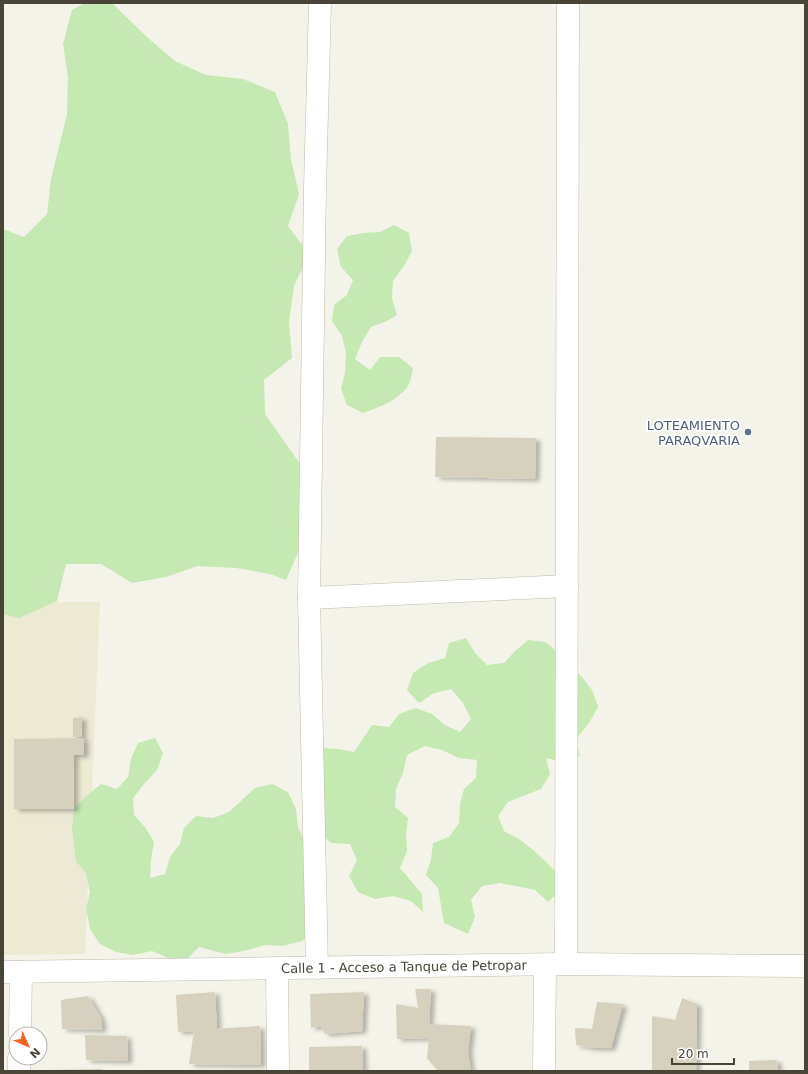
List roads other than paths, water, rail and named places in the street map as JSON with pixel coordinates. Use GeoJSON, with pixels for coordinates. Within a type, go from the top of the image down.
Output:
{"type":"FeatureCollection","features":[{"type":"Feature","properties":{"kind":"street"},"geometry":{"type":"LineString","coordinates":[[317,968],[309,598],[315,188],[320,3]]}},
{"type":"Feature","properties":{"kind":"street"},"geometry":{"type":"LineString","coordinates":[[566,964],[568,3]]}},
{"type":"Feature","properties":{"kind":"street"},"geometry":{"type":"LineString","coordinates":[[309,598],[567,586]]}},
{"type":"Feature","properties":{"kind":"street"},"geometry":{"type":"LineString","coordinates":[[544,964],[544,1071]]}},
{"type":"Feature","properties":{"kind":"street","name":"Calle 1 - Acceso a Tanque de Petropar"},"geometry":{"type":"LineString","coordinates":[[12,972],[544,964],[805,966]]}},
{"type":"Feature","properties":{"kind":"street"},"geometry":{"type":"LineString","coordinates":[[277,968],[278,1071]]}},
{"type":"Feature","properties":{"kind":"street"},"geometry":{"type":"LineString","coordinates":[[12,972],[19,1026]]}},
{"type":"Feature","properties":{"kind":"place","name":"LOTEAMIENTO PARAQVARIA"},"geometry":{"type":"Point","coordinates":[748,432]}}]}
